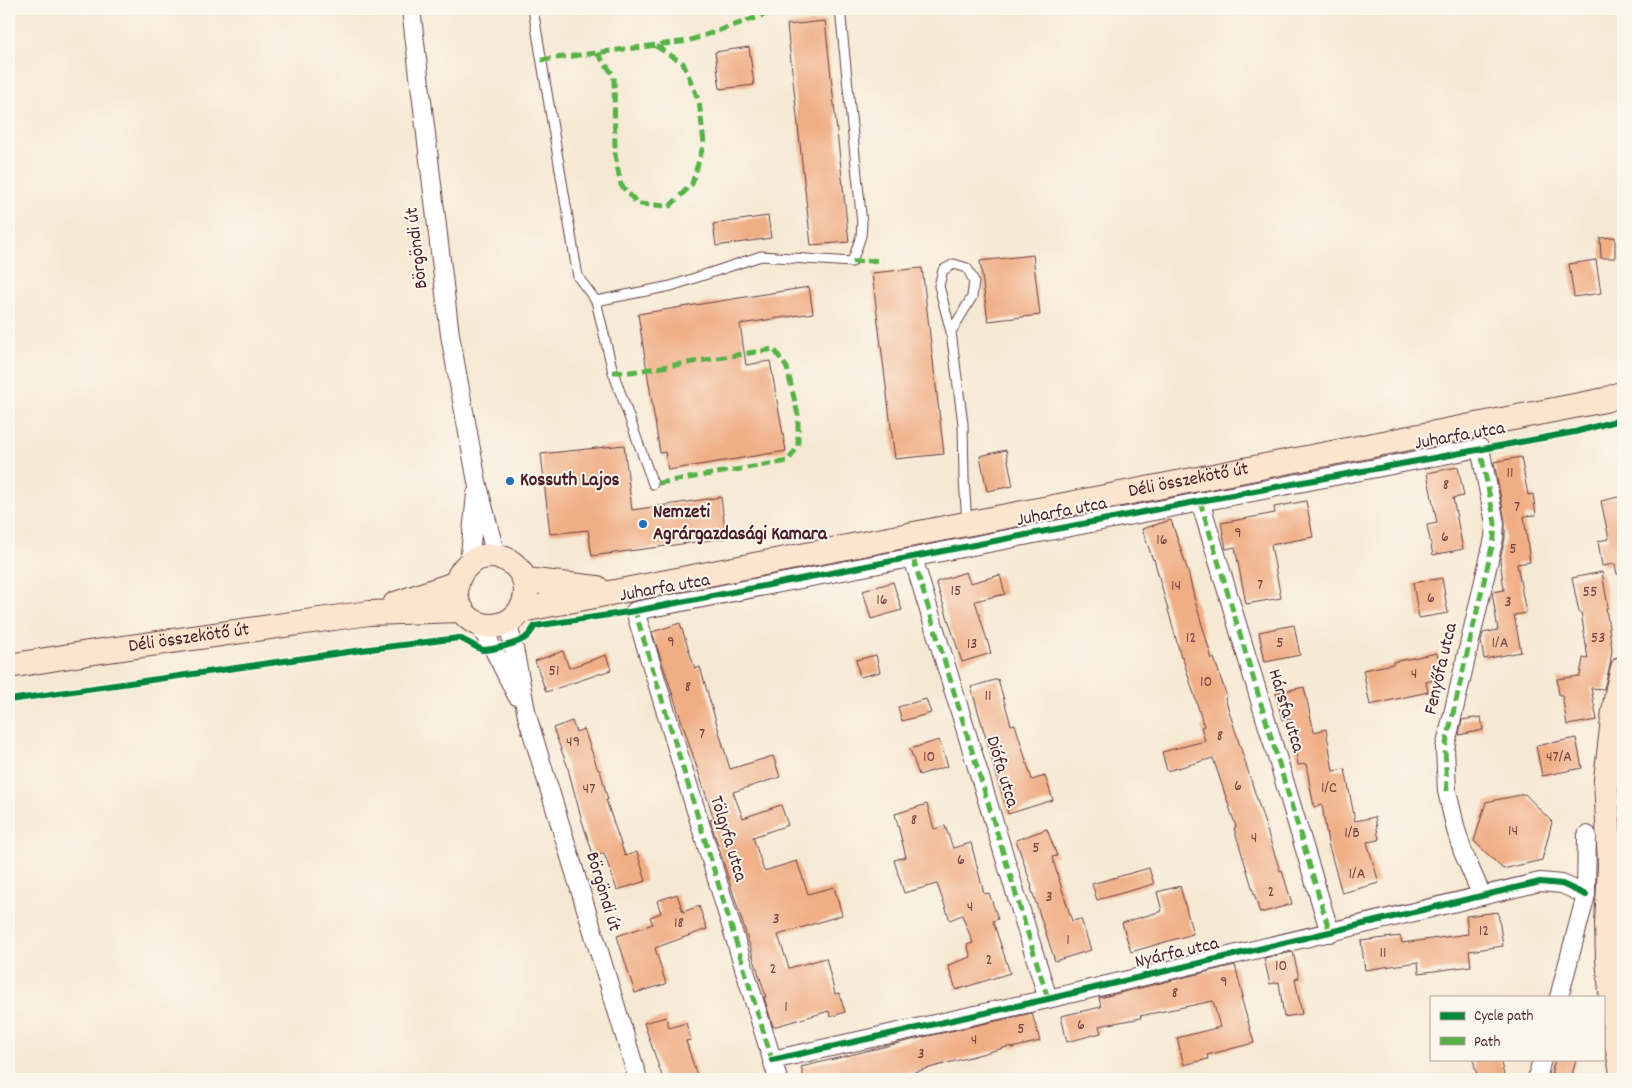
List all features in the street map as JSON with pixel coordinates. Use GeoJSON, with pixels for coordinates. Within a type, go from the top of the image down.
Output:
{"type":"FeatureCollection","features":[{"type":"Feature","properties":{"kind":"main road","name":"Déli összekötő út"},"geometry":{"type":"LineString","coordinates":[[515,616],[623,590],[1617,398]]}},
{"type":"Feature","properties":{"kind":"main road"},"geometry":{"type":"LineString","coordinates":[[486,556],[496,556],[505,558],[514,564],[526,580],[527,596],[515,616],[493,626],[470,617],[456,592],[463,574],[477,559],[486,556]]}},
{"type":"Feature","properties":{"kind":"main road","name":"Déli összekötő út"},"geometry":{"type":"LineString","coordinates":[[369,613],[463,574]]}},
{"type":"Feature","properties":{"kind":"main road","name":"Déli összekötő út"},"geometry":{"type":"LineString","coordinates":[[526,580],[623,590]]}},
{"type":"Feature","properties":{"kind":"main road","name":"Déli összekötő út"},"geometry":{"type":"LineString","coordinates":[[9,666],[369,613],[470,617]]}},
{"type":"Feature","properties":{"kind":"main road"},"geometry":{"type":"LineString","coordinates":[[1622,1079],[1615,1033],[1608,959],[1607,924],[1610,865],[1606,779],[1614,711],[1623,668]]}},
{"type":"Feature","properties":{"kind":"street","name":"Börgöndi út"},"geometry":{"type":"LineString","coordinates":[[411,9],[450,336],[477,482],[496,556]]}},
{"type":"Feature","properties":{"kind":"street","name":"Juharfa utca"},"geometry":{"type":"LineString","coordinates":[[635,610],[1480,448]]}},
{"type":"Feature","properties":{"kind":"street","name":"Fenyőfa utca"},"geometry":{"type":"LineString","coordinates":[[1480,448],[1495,523],[1494,538],[1445,748],[1448,791],[1456,830],[1463,852],[1482,896]]}},
{"type":"Feature","properties":{"kind":"street","name":"Börgöndi út"},"geometry":{"type":"LineString","coordinates":[[463,574],[477,482]]}},
{"type":"Feature","properties":{"kind":"street","name":"Hársfa utca"},"geometry":{"type":"LineString","coordinates":[[1200,502],[1330,933]]}},
{"type":"Feature","properties":{"kind":"street","name":"Diófa utca"},"geometry":{"type":"LineString","coordinates":[[913,558],[1048,999]]}},
{"type":"Feature","properties":{"kind":"street","name":"Tölgyfa utca"},"geometry":{"type":"LineString","coordinates":[[635,610],[778,1079]]}},
{"type":"Feature","properties":{"kind":"street","name":"Börgöndi út"},"geometry":{"type":"LineString","coordinates":[[515,616],[513,644],[527,716],[638,1079]]}},
{"type":"Feature","properties":{"kind":"street","name":"Börgöndi út"},"geometry":{"type":"LineString","coordinates":[[470,617],[493,648],[527,716]]}},
{"type":"Feature","properties":{"kind":"street"},"geometry":{"type":"LineString","coordinates":[[1559,996],[1586,895],[1587,835]]}},
{"type":"Feature","properties":{"kind":"street","name":"Nyárfa utca"},"geometry":{"type":"LineString","coordinates":[[772,1060],[1048,999],[1540,882],[1562,884],[1586,895]]}},
{"type":"Feature","properties":{"kind":"street"},"geometry":{"type":"LineString","coordinates":[[1537,1079],[1542,1060]]}},
{"type":"Feature","properties":{"kind":"lane"},"geometry":{"type":"LineString","coordinates":[[533,9],[578,277],[596,301],[613,372],[652,484]]}},
{"type":"Feature","properties":{"kind":"lane"},"geometry":{"type":"LineString","coordinates":[[596,301],[671,286],[761,256],[852,262],[861,236],[862,224],[840,9]]}},
{"type":"Feature","properties":{"kind":"lane"},"geometry":{"type":"LineString","coordinates":[[951,332],[972,297],[974,281],[967,268],[954,264],[944,270],[939,286],[951,332],[963,424],[967,524]]}},
{"type":"Feature","properties":{"kind":"building"},"geometry":{"type":"Polygon","coordinates":[[[825,21],[849,242],[811,245],[787,25],[825,21]]]}},
{"type":"Feature","properties":{"kind":"building"},"geometry":{"type":"Polygon","coordinates":[[[749,47],[754,85],[720,89],[715,52],[749,47]]]}},
{"type":"Feature","properties":{"kind":"building"},"geometry":{"type":"Polygon","coordinates":[[[768,216],[771,238],[716,246],[713,224],[768,216]]]}},
{"type":"Feature","properties":{"kind":"building"},"geometry":{"type":"Polygon","coordinates":[[[1615,237],[1615,258],[1601,258],[1600,238],[1615,237]]]}},
{"type":"Feature","properties":{"kind":"building"},"geometry":{"type":"Polygon","coordinates":[[[1033,255],[1040,315],[988,321],[980,261],[1033,255]]]}},
{"type":"Feature","properties":{"kind":"building"},"geometry":{"type":"Polygon","coordinates":[[[1596,260],[1601,293],[1574,297],[1569,264],[1596,260]]]}},
{"type":"Feature","properties":{"kind":"building"},"geometry":{"type":"Polygon","coordinates":[[[922,268],[944,454],[895,459],[872,273],[922,268]]]}},
{"type":"Feature","properties":{"kind":"building"},"geometry":{"type":"Polygon","coordinates":[[[809,287],[813,313],[740,324],[746,365],[770,361],[786,451],[668,470],[665,452],[660,453],[638,314],[809,287]]]}},
{"type":"Feature","properties":{"kind":"building"},"geometry":{"type":"Polygon","coordinates":[[[624,445],[632,510],[721,497],[726,538],[592,556],[588,530],[550,534],[541,454],[624,445]]]}},
{"type":"Feature","properties":{"kind":"building"},"geometry":{"type":"Polygon","coordinates":[[[1006,450],[1013,486],[987,491],[980,456],[1006,450]]]}},
{"type":"Feature","properties":{"kind":"building"},"geometry":{"type":"Polygon","coordinates":[[[1521,457],[1528,495],[1533,494],[1536,515],[1524,516],[1530,562],[1517,564],[1526,613],[1514,615],[1521,652],[1484,659],[1481,641],[1483,633],[1498,630],[1492,592],[1504,590],[1500,559],[1505,539],[1505,521],[1494,462],[1521,457]]]}},
{"type":"Feature","properties":{"kind":"building"},"geometry":{"type":"Polygon","coordinates":[[[1458,467],[1464,496],[1453,498],[1463,549],[1433,555],[1427,525],[1437,523],[1427,473],[1458,467]]]}},
{"type":"Feature","properties":{"kind":"building"},"geometry":{"type":"Polygon","coordinates":[[[1623,496],[1623,573],[1617,574],[1615,564],[1602,566],[1598,541],[1609,539],[1601,501],[1623,496]]]}},
{"type":"Feature","properties":{"kind":"building"},"geometry":{"type":"Polygon","coordinates":[[[1306,501],[1313,537],[1271,545],[1281,598],[1246,604],[1235,547],[1226,549],[1221,523],[1275,513],[1274,507],[1306,501]]]}},
{"type":"Feature","properties":{"kind":"building"},"geometry":{"type":"Polygon","coordinates":[[[1171,520],[1188,571],[1212,659],[1214,658],[1227,697],[1225,698],[1240,746],[1292,904],[1260,913],[1234,828],[1236,827],[1213,758],[1167,771],[1162,752],[1205,741],[1201,727],[1204,726],[1181,657],[1154,559],[1142,529],[1171,520]]]}},
{"type":"Feature","properties":{"kind":"building"},"geometry":{"type":"Polygon","coordinates":[[[966,572],[970,583],[1000,575],[1005,594],[975,601],[991,653],[962,662],[936,582],[966,572]]]}},
{"type":"Feature","properties":{"kind":"building"},"geometry":{"type":"Polygon","coordinates":[[[1602,572],[1612,649],[1610,665],[1604,689],[1591,688],[1597,720],[1567,725],[1557,679],[1580,676],[1583,658],[1588,659],[1581,612],[1579,612],[1572,578],[1602,572]]]}},
{"type":"Feature","properties":{"kind":"building"},"geometry":{"type":"Polygon","coordinates":[[[1442,578],[1448,613],[1419,618],[1413,583],[1442,578]]]}},
{"type":"Feature","properties":{"kind":"building"},"geometry":{"type":"Polygon","coordinates":[[[893,582],[902,610],[871,619],[863,591],[893,582]]]}},
{"type":"Feature","properties":{"kind":"building"},"geometry":{"type":"Polygon","coordinates":[[[680,623],[695,669],[700,667],[730,769],[773,756],[780,777],[733,792],[743,818],[781,805],[788,825],[753,837],[764,871],[797,861],[808,894],[834,887],[842,915],[778,935],[789,968],[826,958],[835,994],[839,993],[845,1012],[830,1017],[829,1011],[773,1027],[764,997],[766,997],[710,820],[714,819],[652,632],[680,623]]]}},
{"type":"Feature","properties":{"kind":"building"},"geometry":{"type":"Polygon","coordinates":[[[1294,625],[1300,655],[1265,662],[1259,632],[1294,625]]]}},
{"type":"Feature","properties":{"kind":"building"},"geometry":{"type":"Polygon","coordinates":[[[563,651],[569,668],[606,655],[611,670],[546,692],[535,661],[563,651]]]}},
{"type":"Feature","properties":{"kind":"building"},"geometry":{"type":"Polygon","coordinates":[[[1437,653],[1440,668],[1432,669],[1434,680],[1426,682],[1428,692],[1370,705],[1363,670],[1437,653]]]}},
{"type":"Feature","properties":{"kind":"building"},"geometry":{"type":"Polygon","coordinates":[[[876,655],[880,672],[860,677],[856,660],[876,655]]]}},
{"type":"Feature","properties":{"kind":"building"},"geometry":{"type":"Polygon","coordinates":[[[998,679],[1011,725],[1015,724],[1032,780],[1045,776],[1053,800],[1008,814],[971,687],[998,679]]]}},
{"type":"Feature","properties":{"kind":"building"},"geometry":{"type":"Polygon","coordinates":[[[1304,687],[1314,732],[1326,729],[1333,771],[1345,769],[1355,821],[1375,817],[1379,840],[1367,842],[1379,883],[1342,893],[1328,843],[1322,805],[1314,807],[1306,764],[1298,765],[1291,719],[1282,720],[1276,693],[1304,687]]]}},
{"type":"Feature","properties":{"kind":"building"},"geometry":{"type":"Polygon","coordinates":[[[926,699],[931,713],[902,721],[898,707],[926,699]]]}},
{"type":"Feature","properties":{"kind":"building"},"geometry":{"type":"Polygon","coordinates":[[[1481,717],[1483,730],[1459,735],[1462,720],[1481,717]]]}},
{"type":"Feature","properties":{"kind":"building"},"geometry":{"type":"Polygon","coordinates":[[[572,721],[576,732],[584,729],[598,770],[600,770],[608,800],[606,800],[625,856],[637,852],[646,881],[617,890],[604,853],[594,857],[567,765],[553,728],[572,721]]]}},
{"type":"Feature","properties":{"kind":"building"},"geometry":{"type":"Polygon","coordinates":[[[1576,738],[1582,768],[1542,776],[1536,746],[1576,738]]]}},
{"type":"Feature","properties":{"kind":"building"},"geometry":{"type":"Polygon","coordinates":[[[939,740],[948,766],[919,775],[910,749],[939,740]]]}},
{"type":"Feature","properties":{"kind":"building"},"geometry":{"type":"Polygon","coordinates":[[[1525,794],[1552,822],[1542,860],[1503,869],[1474,841],[1486,802],[1525,794]]]}},
{"type":"Feature","properties":{"kind":"building"},"geometry":{"type":"Polygon","coordinates":[[[927,804],[934,829],[945,826],[953,848],[971,843],[984,894],[989,893],[998,919],[993,921],[1010,973],[956,990],[948,965],[971,957],[967,945],[973,943],[962,915],[950,920],[937,884],[904,893],[894,860],[906,857],[895,814],[927,804]]]}},
{"type":"Feature","properties":{"kind":"building"},"geometry":{"type":"Polygon","coordinates":[[[1047,829],[1057,856],[1052,857],[1072,921],[1081,919],[1091,950],[1055,961],[1016,840],[1047,829]]]}},
{"type":"Feature","properties":{"kind":"building"},"geometry":{"type":"Polygon","coordinates":[[[1149,868],[1154,884],[1097,900],[1092,884],[1149,868]]]}},
{"type":"Feature","properties":{"kind":"building"},"geometry":{"type":"Polygon","coordinates":[[[1180,886],[1193,934],[1131,952],[1122,923],[1162,911],[1157,892],[1180,886]]]}},
{"type":"Feature","properties":{"kind":"building"},"geometry":{"type":"Polygon","coordinates":[[[677,894],[683,912],[699,906],[707,929],[655,948],[666,984],[635,993],[617,936],[653,924],[650,917],[661,913],[657,901],[677,894]]]}},
{"type":"Feature","properties":{"kind":"building"},"geometry":{"type":"Polygon","coordinates":[[[1498,912],[1503,946],[1469,951],[1471,966],[1419,973],[1418,962],[1365,970],[1361,941],[1400,936],[1402,943],[1468,934],[1466,916],[1498,912]]]}},
{"type":"Feature","properties":{"kind":"building"},"geometry":{"type":"Polygon","coordinates":[[[1293,952],[1299,978],[1295,979],[1302,1014],[1284,1017],[1279,982],[1270,984],[1264,958],[1293,952]]]}},
{"type":"Feature","properties":{"kind":"building"},"geometry":{"type":"Polygon","coordinates":[[[1235,965],[1243,997],[1241,997],[1254,1043],[1207,1055],[1208,1059],[1184,1065],[1177,1038],[1220,1027],[1213,1001],[1099,1026],[1101,1033],[1067,1042],[1061,1016],[1101,1007],[1099,998],[1235,965]]]}},
{"type":"Feature","properties":{"kind":"building"},"geometry":{"type":"Polygon","coordinates":[[[1032,1013],[1040,1041],[1012,1048],[1011,1046],[911,1073],[878,1079],[804,1079],[801,1067],[1032,1013]]]}},
{"type":"Feature","properties":{"kind":"building"},"geometry":{"type":"Polygon","coordinates":[[[666,1017],[669,1028],[686,1023],[691,1040],[686,1041],[698,1079],[663,1079],[644,1023],[666,1017]]]}},
{"type":"Feature","properties":{"kind":"building"},"geometry":{"type":"Polygon","coordinates":[[[1473,1060],[1500,1060],[1505,1079],[1478,1079],[1473,1060]]]}},
{"type":"Feature","properties":{"kind":"building"},"geometry":{"type":"Polygon","coordinates":[[[1555,1060],[1576,1060],[1571,1079],[1550,1079],[1555,1060]]]}},
{"type":"Feature","properties":{"kind":"marked path"},"geometry":{"type":"LineString","coordinates":[[541,60],[688,41],[781,9]]}},
{"type":"Feature","properties":{"kind":"marked path"},"geometry":{"type":"LineString","coordinates":[[597,53],[614,76],[615,155],[621,185],[638,204],[670,206],[692,184],[704,143],[699,101],[683,63],[654,45]]}},
{"type":"Feature","properties":{"kind":"marked path"},"geometry":{"type":"LineString","coordinates":[[852,262],[882,260]]}},
{"type":"Feature","properties":{"kind":"marked path"},"geometry":{"type":"LineString","coordinates":[[613,372],[631,372],[774,349],[787,368],[798,415],[798,446],[788,461],[653,484]]}},
{"type":"Feature","properties":{"kind":"marked path"},"geometry":{"type":"LineString","coordinates":[[1447,791],[1445,748],[1494,538],[1495,523],[1480,448],[1478,449]]}},
{"type":"Feature","properties":{"kind":"marked path"},"geometry":{"type":"LineString","coordinates":[[1200,501],[1330,933]]}},
{"type":"Feature","properties":{"kind":"marked path"},"geometry":{"type":"LineString","coordinates":[[913,558],[1048,999]]}},
{"type":"Feature","properties":{"kind":"marked path"},"geometry":{"type":"LineString","coordinates":[[638,610],[635,611],[772,1060],[777,1059]]}},
{"type":"Feature","properties":{"kind":"cycle path"},"geometry":{"type":"LineString","coordinates":[[9,700],[459,638],[483,650],[493,649],[522,640],[528,636],[535,626],[635,611],[1200,501],[1575,432],[1623,419]]}},
{"type":"Feature","properties":{"kind":"cycle path"},"geometry":{"type":"LineString","coordinates":[[772,1060],[1048,999],[1540,882],[1562,884],[1586,895]]}},
{"type":"Feature","properties":{"kind":"place","name":"Kossuth Lajos"},"geometry":{"type":"Point","coordinates":[510,481]}},
{"type":"Feature","properties":{"kind":"place","name":"Nemzeti Agrárgazdasági Kamara"},"geometry":{"type":"Point","coordinates":[643,524]}}]}
